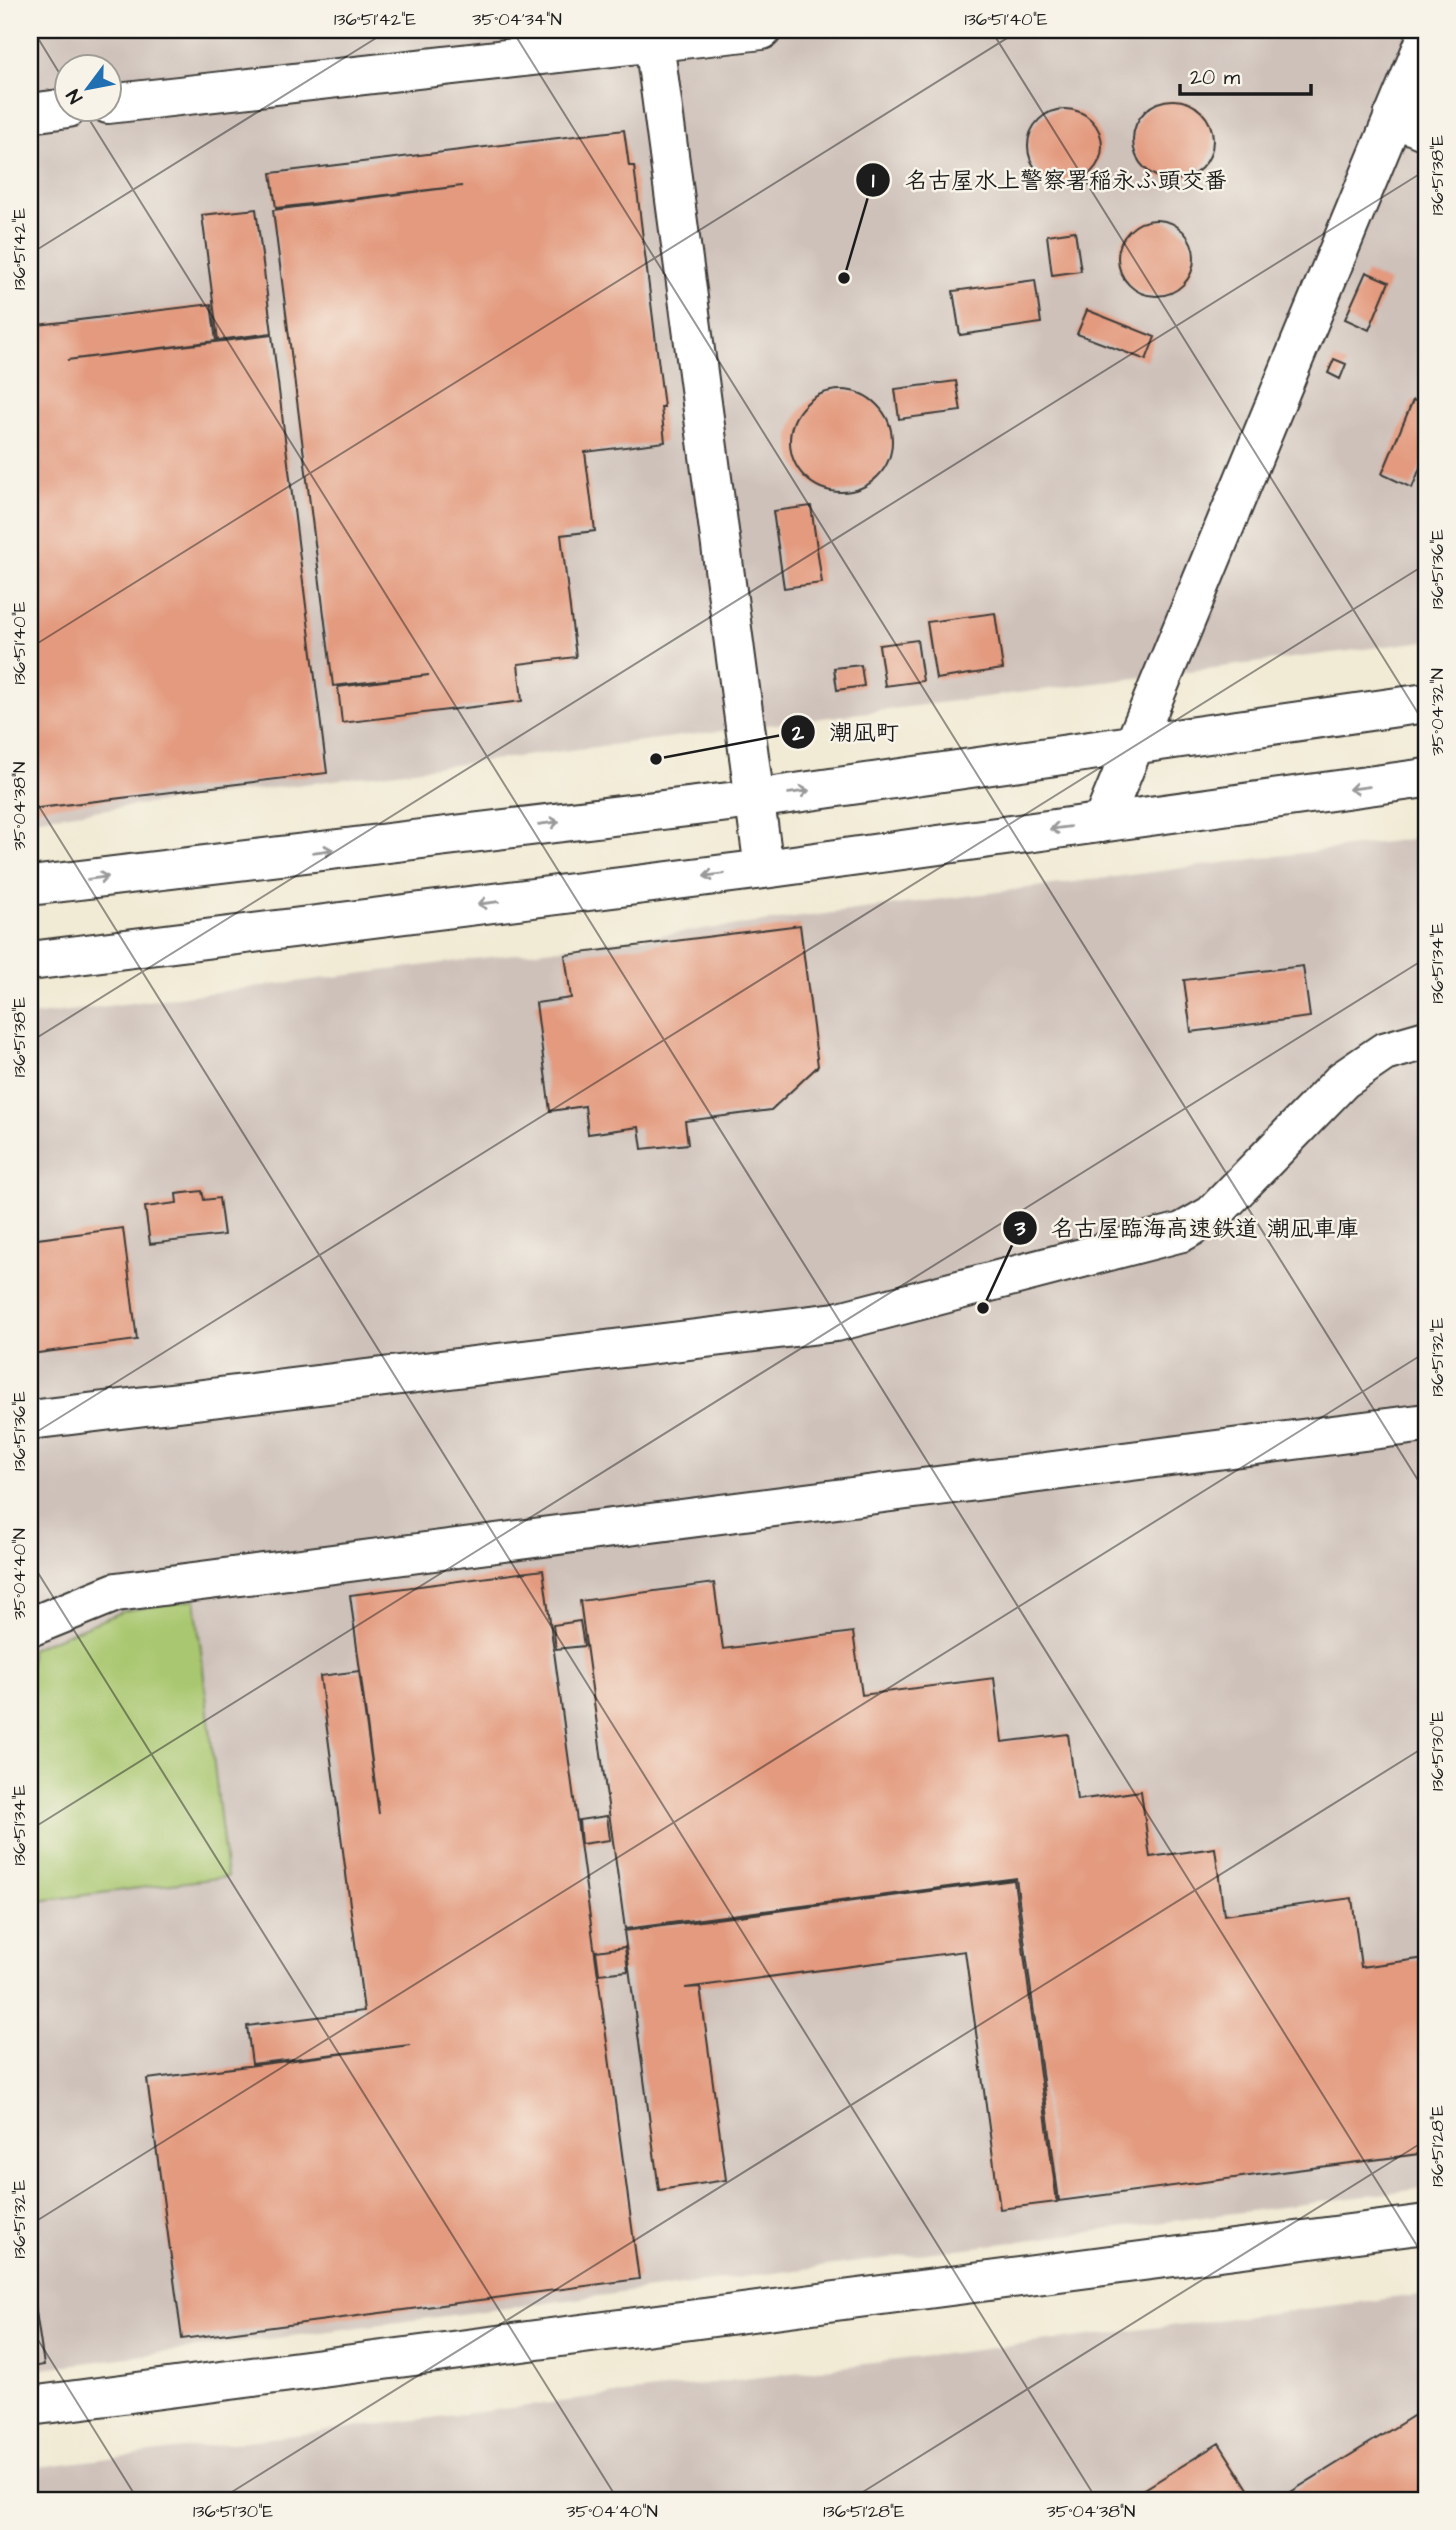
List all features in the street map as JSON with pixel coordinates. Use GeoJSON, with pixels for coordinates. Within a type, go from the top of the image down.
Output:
{"type":"FeatureCollection","features":[{"type":"Feature","properties":{"kind":"street"},"geometry":{"type":"LineString","coordinates":[[122,102],[762,30]]}},
{"type":"Feature","properties":{"kind":"street"},"geometry":{"type":"LineString","coordinates":[[1102,823],[1134,744],[1410,124],[1426,38]]}},
{"type":"Feature","properties":{"kind":"street"},"geometry":{"type":"LineString","coordinates":[[653,42],[764,869]]}},
{"type":"Feature","properties":{"kind":"street"},"geometry":{"type":"LineString","coordinates":[[30,113],[52,110]]}},
{"type":"Feature","properties":{"kind":"street"},"geometry":{"type":"LineString","coordinates":[[30,886],[754,799],[1426,703]]}},
{"type":"Feature","properties":{"kind":"street"},"geometry":{"type":"LineString","coordinates":[[30,961],[764,869],[1426,778]]}},
{"type":"Feature","properties":{"kind":"street"},"geometry":{"type":"LineString","coordinates":[[30,1420],[836,1322],[1182,1233],[1212,1215],[1343,1080],[1384,1052],[1426,1040]]}},
{"type":"Feature","properties":{"kind":"street"},"geometry":{"type":"LineString","coordinates":[[30,1627],[116,1592],[1426,1423]]}},
{"type":"Feature","properties":{"kind":"street"},"geometry":{"type":"LineString","coordinates":[[30,2406],[1426,2224]]}},
{"type":"Feature","properties":{"kind":"shaded area"},"geometry":{"type":"Polygon","coordinates":[[[30,30],[1426,30],[1426,641],[30,819],[30,30]]]}},
{"type":"Feature","properties":{"kind":"shaded area"},"geometry":{"type":"Polygon","coordinates":[[[1426,837],[1426,2188],[30,2370],[30,1902],[227,1877],[124,1611],[30,1649],[30,1016],[1426,837]]]}},
{"type":"Feature","properties":{"kind":"shaded area"},"geometry":{"type":"Polygon","coordinates":[[[1426,2294],[1426,2500],[30,2500],[30,2468],[1426,2294]]]}},
{"type":"Feature","properties":{"kind":"green space"},"geometry":{"type":"Polygon","coordinates":[[[195,1599],[227,1877],[30,1902],[30,1649],[124,1611],[195,1599]]]}},
{"type":"Feature","properties":{"kind":"building"},"geometry":{"type":"Polygon","coordinates":[[[1173,100],[1188,103],[1201,112],[1210,125],[1213,140],[1210,155],[1201,168],[1188,177],[1173,180],[1158,177],[1145,168],[1136,155],[1133,140],[1136,125],[1145,112],[1158,103],[1173,100]]]}},
{"type":"Feature","properties":{"kind":"building"},"geometry":{"type":"Polygon","coordinates":[[[1065,109],[1086,115],[1096,125],[1102,146],[1096,167],[1086,177],[1065,183],[1044,177],[1034,167],[1028,146],[1034,125],[1044,115],[1065,109]]]}},
{"type":"Feature","properties":{"kind":"building"},"geometry":{"type":"Polygon","coordinates":[[[624,130],[629,166],[634,166],[664,407],[661,407],[665,442],[585,452],[595,531],[561,535],[576,657],[518,664],[522,701],[342,723],[338,687],[429,675],[333,686],[273,210],[462,186],[276,208],[271,173],[624,130]]]}},
{"type":"Feature","properties":{"kind":"building"},"geometry":{"type":"Polygon","coordinates":[[[256,209],[272,333],[218,340],[202,215],[256,209]]]}},
{"type":"Feature","properties":{"kind":"building"},"geometry":{"type":"Polygon","coordinates":[[[1149,220],[1163,220],[1177,226],[1188,237],[1194,258],[1191,273],[1183,285],[1163,296],[1149,296],[1135,290],[1124,279],[1118,265],[1118,251],[1124,237],[1135,226],[1149,220]]]}},
{"type":"Feature","properties":{"kind":"building"},"geometry":{"type":"Polygon","coordinates":[[[1075,231],[1081,271],[1052,275],[1047,235],[1075,231]]]}},
{"type":"Feature","properties":{"kind":"building"},"geometry":{"type":"Polygon","coordinates":[[[1366,272],[1389,282],[1369,330],[1345,319],[1366,272]]]}},
{"type":"Feature","properties":{"kind":"building"},"geometry":{"type":"Polygon","coordinates":[[[1035,280],[1041,323],[960,335],[953,291],[1035,280]]]}},
{"type":"Feature","properties":{"kind":"building"},"geometry":{"type":"Polygon","coordinates":[[[211,304],[216,341],[67,360],[272,335],[327,773],[30,809],[30,326],[211,304]]]}},
{"type":"Feature","properties":{"kind":"building"},"geometry":{"type":"Polygon","coordinates":[[[1087,310],[1155,337],[1146,360],[1077,334],[1087,310]]]}},
{"type":"Feature","properties":{"kind":"building"},"geometry":{"type":"Polygon","coordinates":[[[1334,359],[1346,364],[1340,379],[1328,373],[1334,359]]]}},
{"type":"Feature","properties":{"kind":"building"},"geometry":{"type":"Polygon","coordinates":[[[956,381],[961,411],[899,419],[895,389],[956,381]]]}},
{"type":"Feature","properties":{"kind":"building"},"geometry":{"type":"Polygon","coordinates":[[[841,390],[860,394],[877,405],[888,422],[892,441],[888,460],[877,477],[860,488],[841,492],[822,488],[805,477],[794,460],[790,441],[794,422],[805,405],[822,394],[841,390]]]}},
{"type":"Feature","properties":{"kind":"building"},"geometry":{"type":"Polygon","coordinates":[[[1413,400],[1426,405],[1426,453],[1412,488],[1382,474],[1413,400]]]}},
{"type":"Feature","properties":{"kind":"building"},"geometry":{"type":"Polygon","coordinates":[[[811,506],[822,583],[784,588],[773,511],[811,506]]]}},
{"type":"Feature","properties":{"kind":"building"},"geometry":{"type":"Polygon","coordinates":[[[995,613],[1003,669],[936,679],[927,622],[995,613]]]}},
{"type":"Feature","properties":{"kind":"building"},"geometry":{"type":"Polygon","coordinates":[[[917,640],[923,681],[885,686],[879,645],[917,640]]]}},
{"type":"Feature","properties":{"kind":"building"},"geometry":{"type":"Polygon","coordinates":[[[861,665],[864,686],[837,690],[834,668],[861,665]]]}},
{"type":"Feature","properties":{"kind":"building"},"geometry":{"type":"Polygon","coordinates":[[[800,925],[818,1066],[771,1110],[685,1121],[688,1144],[642,1149],[639,1127],[588,1134],[585,1106],[550,1111],[536,1003],[571,998],[565,955],[800,925]]]}},
{"type":"Feature","properties":{"kind":"building"},"geometry":{"type":"Polygon","coordinates":[[[1303,966],[1310,1017],[1191,1032],[1184,980],[1303,966]]]}},
{"type":"Feature","properties":{"kind":"building"},"geometry":{"type":"Polygon","coordinates":[[[202,1191],[204,1200],[219,1198],[224,1235],[150,1244],[145,1207],[177,1203],[176,1194],[202,1191]]]}},
{"type":"Feature","properties":{"kind":"building"},"geometry":{"type":"Polygon","coordinates":[[[123,1228],[137,1340],[30,1354],[30,1240],[123,1228]]]}},
{"type":"Feature","properties":{"kind":"building"},"geometry":{"type":"Polygon","coordinates":[[[543,1570],[639,2279],[182,2339],[147,2079],[410,2045],[252,2064],[247,2026],[364,2011],[320,1676],[359,1671],[379,1814],[350,1595],[543,1570]]]}},
{"type":"Feature","properties":{"kind":"building"},"geometry":{"type":"Polygon","coordinates":[[[714,1583],[723,1649],[853,1632],[862,1695],[994,1678],[1002,1742],[1068,1734],[1077,1800],[1141,1791],[1150,1857],[1215,1848],[1224,1915],[1352,1898],[1361,1967],[1426,1958],[1426,2153],[1059,2201],[1016,1878],[625,1929],[580,1601],[714,1583]]]}},
{"type":"Feature","properties":{"kind":"building"},"geometry":{"type":"Polygon","coordinates":[[[580,1621],[584,1646],[556,1649],[553,1625],[580,1621]]]}},
{"type":"Feature","properties":{"kind":"building"},"geometry":{"type":"Polygon","coordinates":[[[607,1816],[610,1840],[581,1844],[579,1820],[607,1816]]]}},
{"type":"Feature","properties":{"kind":"building"},"geometry":{"type":"Polygon","coordinates":[[[1014,1880],[1057,2202],[1000,2209],[965,1951],[685,1988],[700,1987],[726,2180],[659,2190],[624,1931],[1014,1880]]]}},
{"type":"Feature","properties":{"kind":"building"},"geometry":{"type":"Polygon","coordinates":[[[625,1947],[628,1971],[599,1974],[596,1951],[625,1947]]]}},
{"type":"Feature","properties":{"kind":"building"},"geometry":{"type":"Polygon","coordinates":[[[30,2272],[44,2365],[31,2367],[30,2356],[30,2272]]]}},
{"type":"Feature","properties":{"kind":"building"},"geometry":{"type":"Polygon","coordinates":[[[1426,2408],[1426,2500],[1278,2500],[1426,2408]]]}},
{"type":"Feature","properties":{"kind":"building"},"geometry":{"type":"Polygon","coordinates":[[[1219,2443],[1255,2500],[1127,2500],[1219,2443]]]}},
{"type":"Feature","properties":{"kind":"place","name":"名古屋水上警察署稲永ふ頭交番"},"geometry":{"type":"Point","coordinates":[844,278]}},
{"type":"Feature","properties":{"kind":"place","name":"潮凪町"},"geometry":{"type":"Point","coordinates":[656,759]}},
{"type":"Feature","properties":{"kind":"place","name":"名古屋臨海高速鉄道 潮凪車庫"},"geometry":{"type":"Point","coordinates":[983,1308]}}]}
